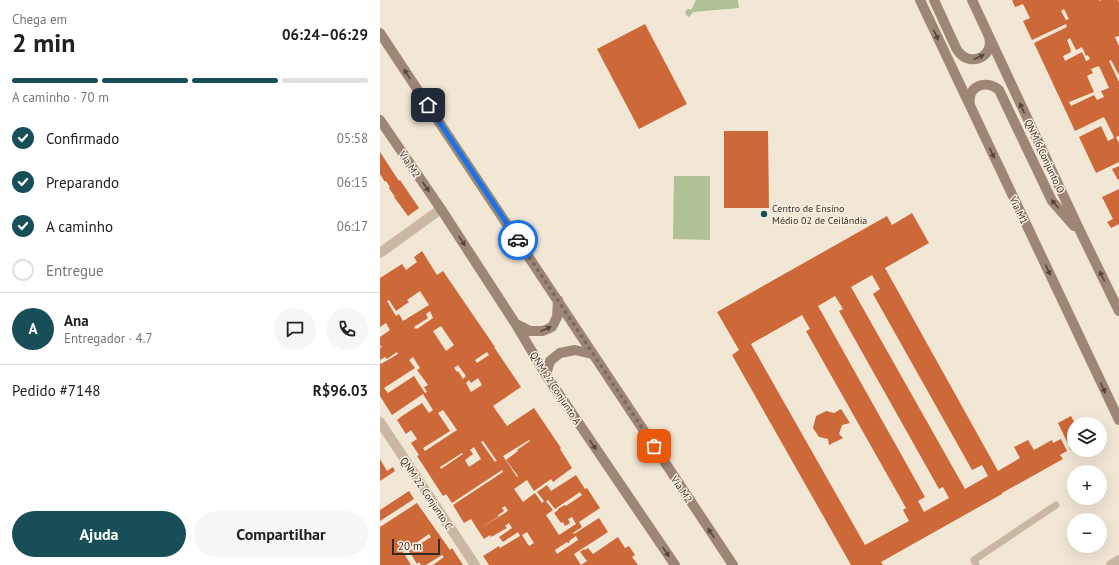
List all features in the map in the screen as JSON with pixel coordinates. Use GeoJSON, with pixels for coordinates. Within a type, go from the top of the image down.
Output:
{"type":"FeatureCollection","features":[{"type":"Feature","properties":{"kind":"main road","name":"Via M1"},"geometry":{"type":"LineString","coordinates":[[920,0],[1119,420]]}},
{"type":"Feature","properties":{"kind":"main road"},"geometry":{"type":"LineString","coordinates":[[934,0],[956,48],[963,56],[973,60],[984,56],[989,46],[990,41],[988,36]]}},
{"type":"Feature","properties":{"kind":"main road","name":"QNM 6 Conjunto O"},"geometry":{"type":"LineString","coordinates":[[972,0],[1119,311]]}},
{"type":"Feature","properties":{"kind":"main road","name":"Via M2"},"geometry":{"type":"LineString","coordinates":[[380,33],[733,565]]}},
{"type":"Feature","properties":{"kind":"main road"},"geometry":{"type":"LineString","coordinates":[[970,106],[970,96],[976,87],[990,84],[999,90],[1052,201],[1081,233]]}},
{"type":"Feature","properties":{"kind":"main road","name":"Via M2"},"geometry":{"type":"LineString","coordinates":[[380,120],[441,209]]}},
{"type":"Feature","properties":{"kind":"main road","name":"QNM 22 Conjunto A"},"geometry":{"type":"LineString","coordinates":[[441,209],[515,323],[546,375],[674,565]]}},
{"type":"Feature","properties":{"kind":"main road"},"geometry":{"type":"LineString","coordinates":[[515,323],[530,332],[543,331],[552,326],[557,317],[558,300]]}},
{"type":"Feature","properties":{"kind":"main road"},"geometry":{"type":"LineString","coordinates":[[546,375],[550,360],[560,353],[574,350],[592,354]]}},
{"type":"Feature","properties":{"kind":"street"},"geometry":{"type":"LineString","coordinates":[[380,253],[441,209]]}},
{"type":"Feature","properties":{"kind":"street","name":"QNM 22 Conjunto C"},"geometry":{"type":"LineString","coordinates":[[380,422],[475,565]]}},
{"type":"Feature","properties":{"kind":"street"},"geometry":{"type":"LineString","coordinates":[[1111,565],[1119,560]]}},
{"type":"Feature","properties":{"kind":"lane"},"geometry":{"type":"LineString","coordinates":[[976,565],[974,560],[1056,506]]}},
{"type":"Feature","properties":{"kind":"green space"},"geometry":{"type":"Polygon","coordinates":[[[696,0],[738,0],[739,8],[693,12],[688,17],[685,13],[686,10],[691,10],[696,0]]]}},
{"type":"Feature","properties":{"kind":"green space"},"geometry":{"type":"Polygon","coordinates":[[[674,176],[710,176],[710,240],[673,239],[674,176]]]}},
{"type":"Feature","properties":{"kind":"building"},"geometry":{"type":"Polygon","coordinates":[[[1012,0],[1119,0],[1119,36],[1115,37],[1119,46],[1119,75],[1111,60],[1109,61],[1119,82],[1119,136],[1116,137],[1119,143],[1119,162],[1096,173],[1079,137],[1101,126],[1108,141],[1114,138],[1113,135],[1104,117],[1075,131],[1034,43],[1067,27],[1066,24],[1032,40],[1023,21],[1030,18],[1023,4],[1015,7],[1012,0]],[[1064,9],[1061,11],[1066,20],[1069,19],[1064,9]],[[1070,38],[1067,40],[1071,52],[1063,56],[1065,61],[1082,52],[1086,61],[1090,59],[1088,55],[1086,56],[1082,47],[1076,50],[1070,38]],[[1099,66],[1091,69],[1093,73],[1087,76],[1094,92],[1069,102],[1071,106],[1094,95],[1097,100],[1104,97],[1101,91],[1109,88],[1099,66]]]}},
{"type":"Feature","properties":{"kind":"building"},"geometry":{"type":"Polygon","coordinates":[[[645,24],[687,104],[639,129],[597,49],[645,24]]]}},
{"type":"Feature","properties":{"kind":"building"},"geometry":{"type":"Polygon","coordinates":[[[724,131],[768,131],[769,208],[724,208],[724,131]]]}},
{"type":"Feature","properties":{"kind":"building"},"geometry":{"type":"Polygon","coordinates":[[[380,152],[419,208],[408,216],[380,174],[380,152]]]}},
{"type":"Feature","properties":{"kind":"building"},"geometry":{"type":"Polygon","coordinates":[[[1119,166],[1119,179],[1118,180],[1112,169],[1119,166]]]}},
{"type":"Feature","properties":{"kind":"building"},"geometry":{"type":"Polygon","coordinates":[[[1119,189],[1119,224],[1111,228],[1107,222],[1113,219],[1102,197],[1119,189]]]}},
{"type":"Feature","properties":{"kind":"building"},"geometry":{"type":"Polygon","coordinates":[[[912,213],[929,243],[885,268],[998,471],[1020,458],[1014,447],[1028,440],[1034,450],[1052,440],[1053,443],[1061,439],[1067,451],[1060,455],[1063,459],[881,562],[883,565],[851,565],[732,355],[739,350],[717,312],[887,216],[892,225],[912,213]],[[872,275],[851,287],[965,489],[988,476],[982,465],[972,470],[873,294],[880,289],[872,275]],[[835,296],[818,306],[925,497],[918,501],[924,512],[949,498],[943,487],[939,489],[839,311],[843,309],[835,296]],[[802,315],[751,344],[865,545],[909,521],[903,510],[906,508],[806,331],[810,329],[802,315]]]}},
{"type":"Feature","properties":{"kind":"building"},"geometry":{"type":"Polygon","coordinates":[[[422,251],[437,275],[443,271],[521,387],[493,406],[507,426],[534,408],[561,448],[560,449],[572,468],[553,482],[551,479],[534,491],[527,480],[514,489],[523,502],[535,493],[542,503],[544,501],[537,492],[547,485],[551,491],[576,475],[585,489],[587,488],[600,508],[579,522],[582,527],[573,533],[574,534],[599,518],[608,532],[574,554],[581,565],[489,565],[483,556],[520,536],[518,532],[503,542],[499,537],[512,528],[509,523],[505,526],[507,528],[491,537],[490,535],[484,539],[478,530],[471,519],[464,523],[453,505],[503,472],[502,470],[452,503],[446,494],[443,496],[417,456],[419,455],[411,443],[417,439],[411,430],[406,434],[397,420],[422,403],[429,413],[433,410],[423,394],[392,415],[380,396],[380,362],[381,364],[398,354],[397,352],[387,359],[385,357],[380,360],[380,348],[382,347],[380,345],[380,337],[390,330],[386,323],[380,327],[380,278],[402,264],[406,270],[417,262],[414,257],[422,251]],[[420,291],[407,300],[409,302],[396,311],[389,300],[387,301],[396,316],[399,314],[403,321],[429,305],[420,291]],[[430,311],[426,314],[428,318],[414,327],[417,329],[433,318],[430,311]],[[441,326],[433,331],[446,351],[454,345],[441,326]],[[487,352],[475,360],[477,363],[489,355],[487,352]],[[413,357],[409,360],[415,368],[384,388],[388,393],[414,376],[425,393],[427,392],[424,387],[428,385],[417,370],[420,368],[413,357]],[[458,365],[454,368],[457,372],[458,371],[463,379],[466,376],[458,365]],[[478,378],[471,383],[469,380],[466,383],[471,392],[482,385],[478,378]],[[443,410],[438,413],[450,431],[423,448],[425,451],[457,430],[443,410]],[[529,440],[503,456],[517,477],[518,476],[506,460],[530,441],[529,440]],[[483,441],[481,442],[495,462],[496,461],[483,441]],[[474,447],[470,450],[473,454],[465,460],[469,467],[481,459],[474,447]],[[462,453],[440,467],[441,469],[463,454],[462,453]],[[580,492],[555,509],[548,500],[546,501],[553,510],[546,515],[559,535],[576,524],[572,517],[568,519],[570,523],[565,526],[554,513],[558,509],[565,505],[566,506],[582,495],[580,492]],[[505,506],[502,508],[504,511],[498,515],[499,516],[478,530],[508,511],[505,506]],[[527,532],[522,535],[529,546],[534,543],[527,532]],[[576,536],[568,543],[567,542],[555,550],[557,554],[578,540],[576,536]]]}},
{"type":"Feature","properties":{"kind":"building"},"geometry":{"type":"Polygon","coordinates":[[[841,409],[850,423],[842,425],[839,434],[843,438],[829,445],[828,439],[819,437],[813,428],[816,416],[826,411],[834,413],[841,409]]]}},
{"type":"Feature","properties":{"kind":"building"},"geometry":{"type":"Polygon","coordinates":[[[1067,418],[1067,442],[1058,423],[1067,418]]]}},
{"type":"Feature","properties":{"kind":"building"},"geometry":{"type":"Polygon","coordinates":[[[380,459],[387,471],[393,467],[395,471],[380,481],[380,459]]]}},
{"type":"Feature","properties":{"kind":"building"},"geometry":{"type":"Polygon","coordinates":[[[409,491],[414,499],[380,521],[380,510],[409,491]]]}},
{"type":"Feature","properties":{"kind":"building"},"geometry":{"type":"Polygon","coordinates":[[[417,503],[450,550],[452,548],[463,565],[433,565],[444,557],[442,555],[426,565],[421,565],[419,562],[417,564],[409,551],[431,537],[429,534],[403,552],[411,565],[380,565],[380,527],[417,503]]]}},
{"type":"Feature","properties":{"kind":"building"},"geometry":{"type":"Polygon","coordinates":[[[618,537],[625,548],[629,546],[635,555],[632,557],[638,565],[581,565],[587,561],[580,552],[588,548],[593,554],[618,537]]]}},
{"type":"Feature","properties":{"kind":"way so far"},"geometry":{"type":"LineString","coordinates":[[518,240],[654,446]]}},
{"type":"Feature","properties":{"kind":"place","name":"Centro de Ensino Médio 02 de Ceilândia"},"geometry":{"type":"Point","coordinates":[764,214]}},
{"type":"Feature","properties":{"kind":"route"},"geometry":{"type":"LineString","coordinates":[[428,105],[518,240]]}}]}
